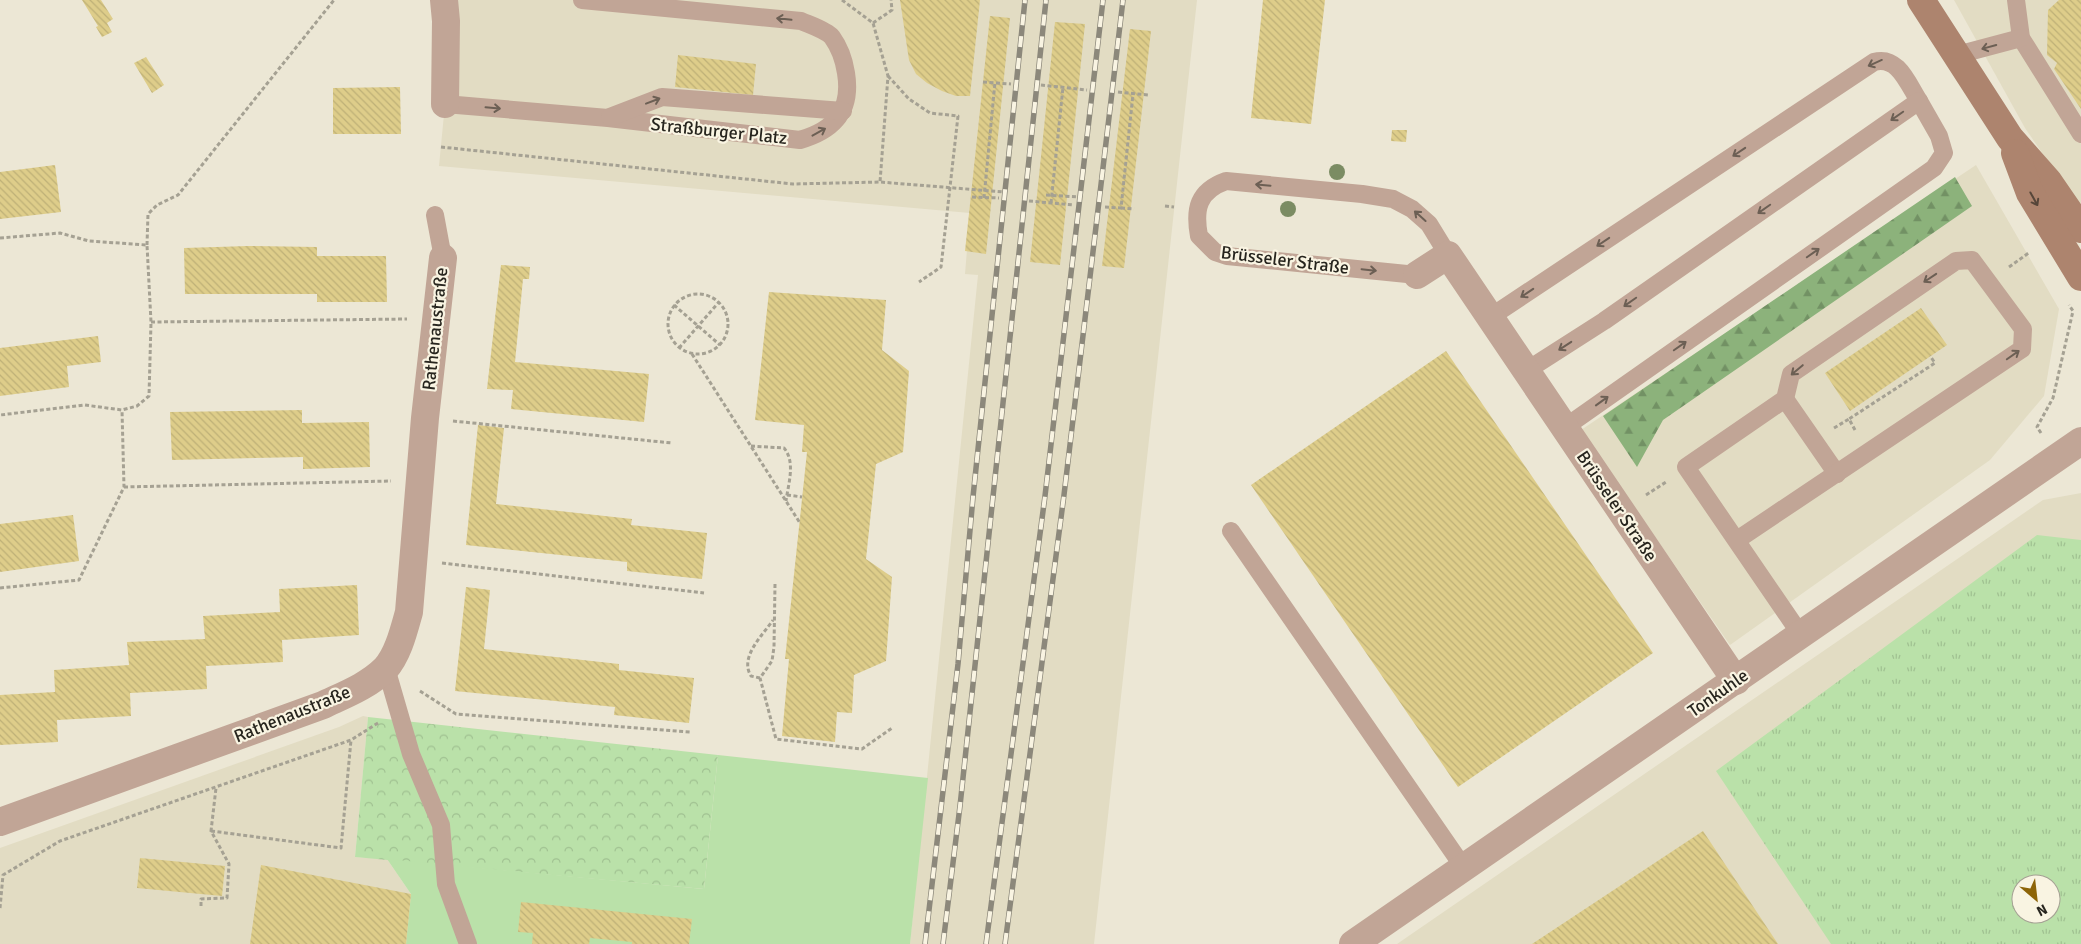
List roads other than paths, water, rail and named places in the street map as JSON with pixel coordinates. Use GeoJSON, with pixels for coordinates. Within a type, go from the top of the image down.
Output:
{"type":"FeatureCollection","features":[{"type":"Feature","properties":{"kind":"main road"},"geometry":{"type":"LineString","coordinates":[[1921,0],[2010,138],[2048,181],[2081,228]]}},
{"type":"Feature","properties":{"kind":"main road"},"geometry":{"type":"LineString","coordinates":[[2010,138],[2030,193],[2081,277]]}},
{"type":"Feature","properties":{"kind":"street","name":"Straßburger Platz"},"geometry":{"type":"LineString","coordinates":[[444,0],[446,21],[445,104]]}},
{"type":"Feature","properties":{"kind":"street","name":"Brüsseler Straße"},"geometry":{"type":"LineString","coordinates":[[1417,275],[1448,255],[1736,681]]}},
{"type":"Feature","properties":{"kind":"street","name":"Rathenaustraße"},"geometry":{"type":"LineString","coordinates":[[0,822],[323,705],[363,686],[386,668],[400,641],[409,612],[425,418],[443,258]]}},
{"type":"Feature","properties":{"kind":"street","name":"Tonkuhle"},"geometry":{"type":"LineString","coordinates":[[1353,944],[2081,441]]}},
{"type":"Feature","properties":{"kind":"lane"},"geometry":{"type":"LineString","coordinates":[[582,0],[801,21],[831,36],[843,58],[849,90],[843,111],[662,97],[608,118]]}},
{"type":"Feature","properties":{"kind":"lane"},"geometry":{"type":"LineString","coordinates":[[2016,0],[2021,38],[2081,134]]}},
{"type":"Feature","properties":{"kind":"lane"},"geometry":{"type":"LineString","coordinates":[[1957,55],[2021,38]]}},
{"type":"Feature","properties":{"kind":"lane"},"geometry":{"type":"LineString","coordinates":[[1490,318],[1874,62],[1883,60],[1896,65],[1939,136],[1944,152],[1934,168],[1564,428]]}},
{"type":"Feature","properties":{"kind":"lane"},"geometry":{"type":"LineString","coordinates":[[1526,371],[1612,315],[1919,102]]}},
{"type":"Feature","properties":{"kind":"lane","name":"Straßburger Platz"},"geometry":{"type":"LineString","coordinates":[[445,104],[608,118],[800,140],[818,135],[832,124],[843,111]]}},
{"type":"Feature","properties":{"kind":"lane","name":"Brüsseler Straße"},"geometry":{"type":"LineString","coordinates":[[1417,275],[1227,256],[1215,252],[1199,236],[1197,218],[1202,197],[1212,186],[1226,182],[1362,194],[1393,200],[1412,209],[1429,224],[1448,255]]}},
{"type":"Feature","properties":{"kind":"lane"},"geometry":{"type":"LineString","coordinates":[[435,215],[443,258]]}},
{"type":"Feature","properties":{"kind":"lane"},"geometry":{"type":"LineString","coordinates":[[1737,540],[2022,349],[2023,330],[1972,260],[1956,261],[1791,374],[1785,398],[1686,467],[1801,635]]}},
{"type":"Feature","properties":{"kind":"lane"},"geometry":{"type":"LineString","coordinates":[[1785,398],[1837,474]]}},
{"type":"Feature","properties":{"kind":"lane"},"geometry":{"type":"LineString","coordinates":[[1231,531],[1464,868]]}},
{"type":"Feature","properties":{"kind":"lane"},"geometry":{"type":"LineString","coordinates":[[386,668],[411,754],[441,825],[446,884],[468,944]]}},
{"type":"Feature","properties":{"kind":"railway"},"geometry":{"type":"LineString","coordinates":[[925,944],[958,664],[973,497],[1025,0]]}},
{"type":"Feature","properties":{"kind":"railway"},"geometry":{"type":"LineString","coordinates":[[943,944],[960,806],[1046,0]]}},
{"type":"Feature","properties":{"kind":"railway"},"geometry":{"type":"LineString","coordinates":[[986,944],[1045,496],[1103,0]]}},
{"type":"Feature","properties":{"kind":"railway"},"geometry":{"type":"LineString","coordinates":[[1005,944],[1064,495],[1123,0]]}}]}
